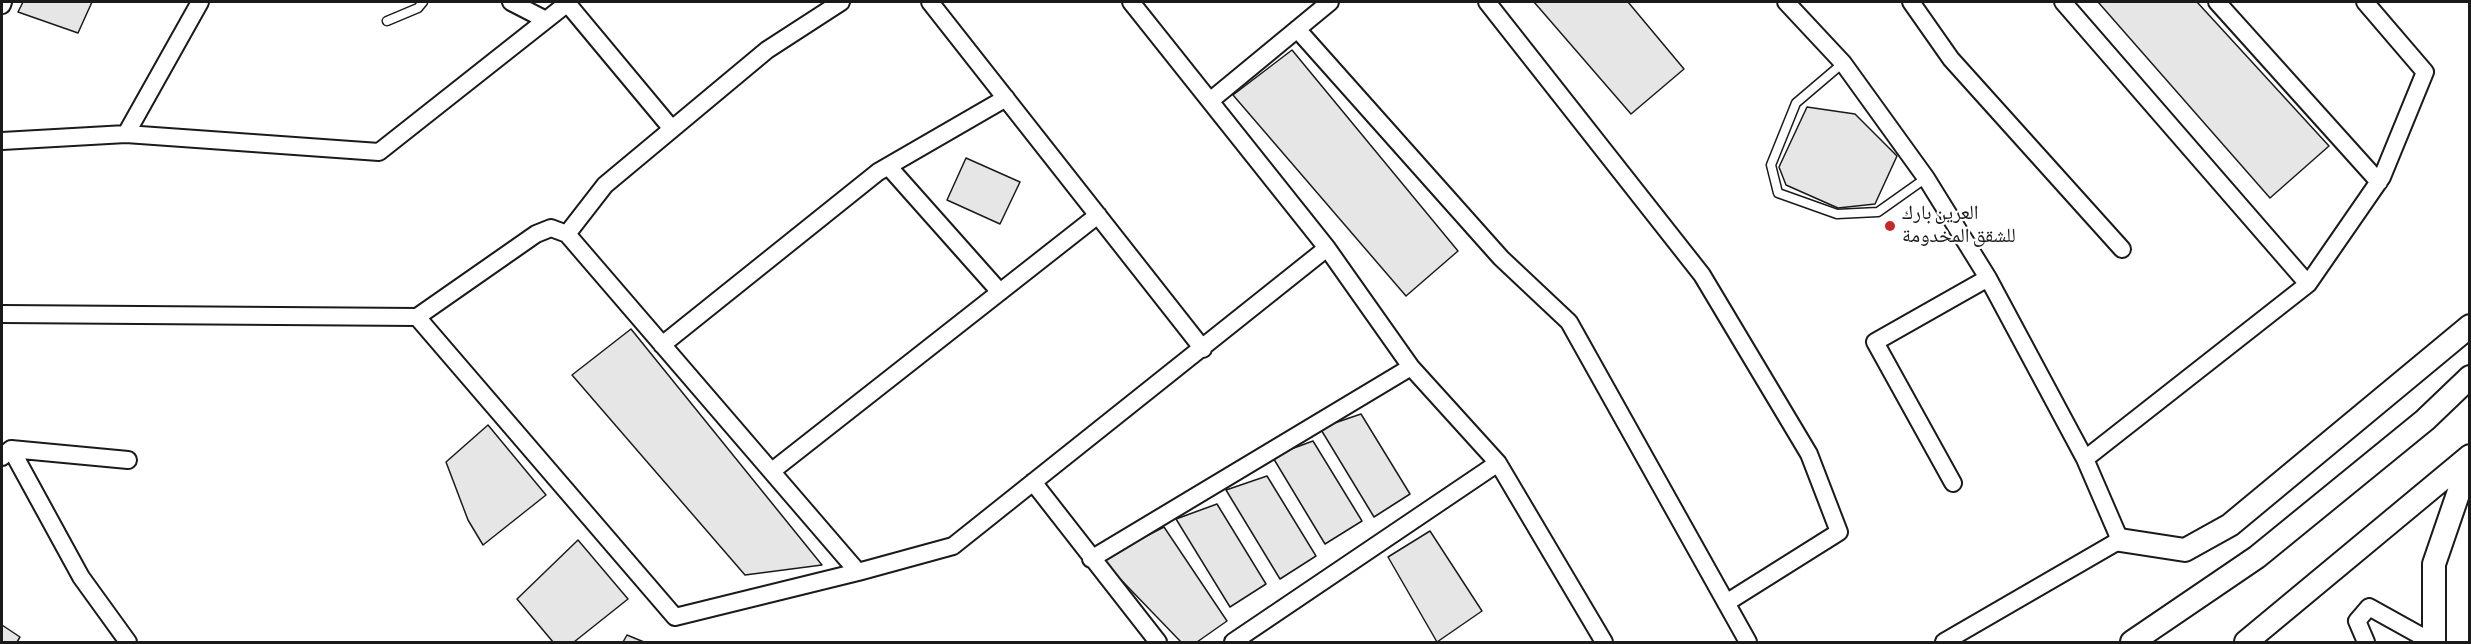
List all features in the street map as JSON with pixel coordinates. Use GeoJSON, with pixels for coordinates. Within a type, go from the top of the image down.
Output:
{"type":"FeatureCollection","features":[{"type":"Feature","properties":{"kind":"main road"},"geometry":{"type":"LineString","coordinates":[[2120,540],[2185,550],[2230,525],[2469,326]]}},
{"type":"Feature","properties":{"kind":"main road"},"geometry":{"type":"LineString","coordinates":[[2132,642],[2258,556],[2424,420],[2469,377]]}},
{"type":"Feature","properties":{"kind":"main road"},"geometry":{"type":"LineString","coordinates":[[2246,642],[2469,458]]}},
{"type":"Feature","properties":{"kind":"main road"},"geometry":{"type":"LineString","coordinates":[[2433,642],[2434,564],[2469,458]]}},
{"type":"Feature","properties":{"kind":"street"},"geometry":{"type":"LineString","coordinates":[[126,134],[200,2]]}},
{"type":"Feature","properties":{"kind":"street"},"geometry":{"type":"LineString","coordinates":[[511,2],[546,20]]}},
{"type":"Feature","properties":{"kind":"street"},"geometry":{"type":"LineString","coordinates":[[2,141],[126,134],[379,152],[568,2],[672,129]]}},
{"type":"Feature","properties":{"kind":"street"},"geometry":{"type":"LineString","coordinates":[[567,234],[605,185],[767,50],[841,2]]}},
{"type":"Feature","properties":{"kind":"street"},"geometry":{"type":"LineString","coordinates":[[930,2],[1203,349]]}},
{"type":"Feature","properties":{"kind":"street"},"geometry":{"type":"LineString","coordinates":[[1131,2],[1327,248],[1411,367],[1498,463],[1604,642]]}},
{"type":"Feature","properties":{"kind":"street"},"geometry":{"type":"LineString","coordinates":[[1210,101],[1330,2]]}},
{"type":"Feature","properties":{"kind":"street"},"geometry":{"type":"LineString","coordinates":[[1487,2],[1702,275],[1809,454],[1839,532],[1726,603]]}},
{"type":"Feature","properties":{"kind":"street"},"geometry":{"type":"LineString","coordinates":[[1786,2],[1843,63],[1926,178],[1988,278],[2085,459],[2120,540],[1944,642]]}},
{"type":"Feature","properties":{"kind":"street"},"geometry":{"type":"LineString","coordinates":[[1911,2],[1951,59],[2122,249]]}},
{"type":"Feature","properties":{"kind":"street"},"geometry":{"type":"LineString","coordinates":[[2063,2],[2308,284]]}},
{"type":"Feature","properties":{"kind":"street"},"geometry":{"type":"LineString","coordinates":[[2217,2],[2379,182]]}},
{"type":"Feature","properties":{"kind":"street"},"geometry":{"type":"LineString","coordinates":[[2085,459],[2308,284],[2379,182],[2425,72],[2365,2]]}},
{"type":"Feature","properties":{"kind":"street"},"geometry":{"type":"LineString","coordinates":[[1297,29],[1501,258],[1569,322],[1748,642]]}},
{"type":"Feature","properties":{"kind":"street"},"geometry":{"type":"LineString","coordinates":[[662,345],[888,166],[1006,98]]}},
{"type":"Feature","properties":{"kind":"street"},"geometry":{"type":"LineString","coordinates":[[888,166],[1000,292]]}},
{"type":"Feature","properties":{"kind":"street"},"geometry":{"type":"LineString","coordinates":[[772,471],[1098,215]]}},
{"type":"Feature","properties":{"kind":"street"},"geometry":{"type":"LineString","coordinates":[[2,314],[417,318],[536,234],[551,228],[567,234],[858,572]]}},
{"type":"Feature","properties":{"kind":"street"},"geometry":{"type":"LineString","coordinates":[[417,318],[675,617],[953,546],[1327,248]]}},
{"type":"Feature","properties":{"kind":"street"},"geometry":{"type":"LineString","coordinates":[[1953,483],[1875,342],[1988,278]]}},
{"type":"Feature","properties":{"kind":"street"},"geometry":{"type":"LineString","coordinates":[[1091,559],[1411,367]]}},
{"type":"Feature","properties":{"kind":"street"},"geometry":{"type":"LineString","coordinates":[[6,453],[128,460]]}},
{"type":"Feature","properties":{"kind":"street"},"geometry":{"type":"LineString","coordinates":[[6,453],[81,577],[128,642]]}},
{"type":"Feature","properties":{"kind":"street"},"geometry":{"type":"LineString","coordinates":[[1233,642],[1498,463]]}},
{"type":"Feature","properties":{"kind":"street"},"geometry":{"type":"LineString","coordinates":[[1034,482],[1091,559],[1158,642]]}},
{"type":"Feature","properties":{"kind":"street"},"geometry":{"type":"LineString","coordinates":[[2366,642],[2357,621],[2369,607],[2433,642]]}},
{"type":"Feature","properties":{"kind":"lane"},"geometry":{"type":"LineString","coordinates":[[387,21],[418,8],[423,2]]}},
{"type":"Feature","properties":{"kind":"lane"},"geometry":{"type":"LineString","coordinates":[[1843,63],[1796,103],[1771,165],[1778,194],[1837,214],[1878,212],[1926,178]]}},
{"type":"Feature","properties":{"kind":"building"},"geometry":{"type":"Polygon","coordinates":[[[23,2],[92,2],[78,33],[18,12],[23,2]]]}},
{"type":"Feature","properties":{"kind":"building"},"geometry":{"type":"Polygon","coordinates":[[[1534,2],[1628,2],[1684,69],[1631,114],[1534,2]]]}},
{"type":"Feature","properties":{"kind":"building"},"geometry":{"type":"Polygon","coordinates":[[[2098,2],[2197,2],[2329,146],[2270,198],[2098,2]]]}},
{"type":"Feature","properties":{"kind":"building"},"geometry":{"type":"Polygon","coordinates":[[[1292,50],[1458,251],[1406,296],[1233,95],[1292,50]]]}},
{"type":"Feature","properties":{"kind":"building"},"geometry":{"type":"Polygon","coordinates":[[[1807,107],[1855,114],[1897,156],[1875,204],[1838,208],[1786,185],[1779,167],[1807,107]]]}},
{"type":"Feature","properties":{"kind":"building"},"geometry":{"type":"Polygon","coordinates":[[[966,158],[1020,182],[1000,224],[947,200],[966,158]]]}},
{"type":"Feature","properties":{"kind":"building"},"geometry":{"type":"Polygon","coordinates":[[[631,329],[822,565],[745,575],[572,375],[631,329]]]}},
{"type":"Feature","properties":{"kind":"building"},"geometry":{"type":"Polygon","coordinates":[[[1361,414],[1410,494],[1374,517],[1320,428],[1361,414]]]}},
{"type":"Feature","properties":{"kind":"building"},"geometry":{"type":"Polygon","coordinates":[[[488,425],[546,495],[483,545],[468,520],[446,462],[488,425]]]}},
{"type":"Feature","properties":{"kind":"building"},"geometry":{"type":"Polygon","coordinates":[[[1313,441],[1362,521],[1325,544],[1272,456],[1313,441]]]}},
{"type":"Feature","properties":{"kind":"building"},"geometry":{"type":"Polygon","coordinates":[[[1267,476],[1316,556],[1280,579],[1226,490],[1267,476]]]}},
{"type":"Feature","properties":{"kind":"building"},"geometry":{"type":"Polygon","coordinates":[[[1217,504],[1266,584],[1230,607],[1176,519],[1217,504]]]}},
{"type":"Feature","properties":{"kind":"building"},"geometry":{"type":"Polygon","coordinates":[[[1164,527],[1227,621],[1197,642],[1181,642],[1101,559],[1164,527]]]}},
{"type":"Feature","properties":{"kind":"building"},"geometry":{"type":"Polygon","coordinates":[[[1430,531],[1482,611],[1437,642],[1388,557],[1430,531]]]}},
{"type":"Feature","properties":{"kind":"building"},"geometry":{"type":"Polygon","coordinates":[[[578,540],[628,599],[574,642],[553,642],[517,599],[578,540]]]}},
{"type":"Feature","properties":{"kind":"building"},"geometry":{"type":"Polygon","coordinates":[[[2,625],[20,637],[17,642],[2,642],[2,625]]]}},
{"type":"Feature","properties":{"kind":"building"},"geometry":{"type":"Polygon","coordinates":[[[627,635],[644,642],[623,642],[627,635]]]}},
{"type":"Feature","properties":{"kind":"place","name":"العرين بارك للشقق المخدومة"},"geometry":{"type":"Point","coordinates":[1890,226]}}]}
